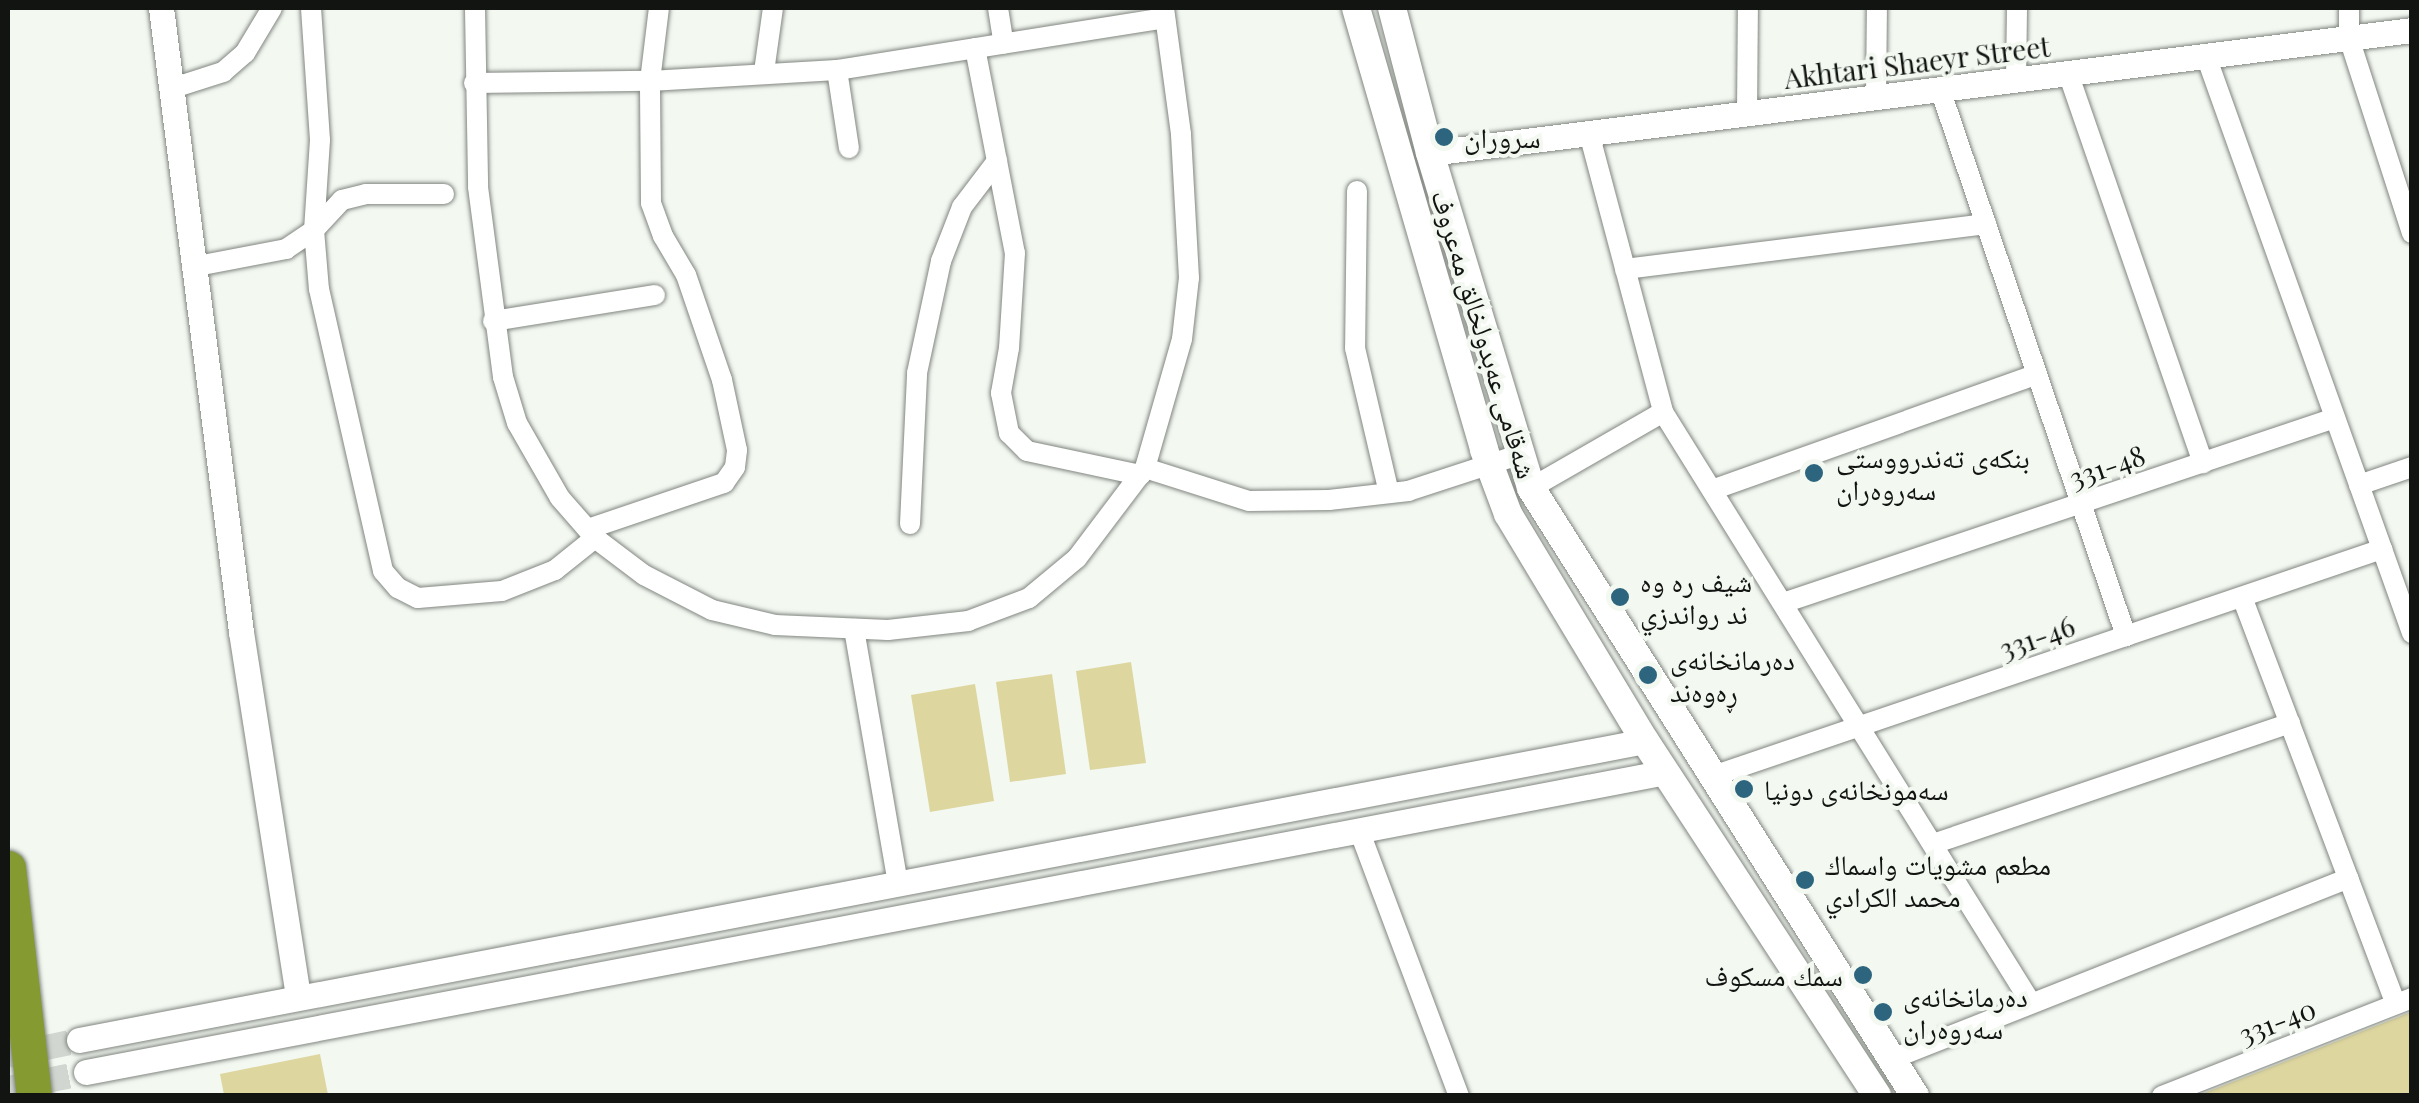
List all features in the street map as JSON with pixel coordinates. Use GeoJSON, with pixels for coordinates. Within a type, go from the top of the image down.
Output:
{"type":"FeatureCollection","features":[{"type":"Feature","properties":{"kind":"highway"},"geometry":{"type":"LineString","coordinates":[[8,868],[34,1096]]}},
{"type":"Feature","properties":{"kind":"main road","name":"شەقامی عەبدولخالق مەعروف"},"geometry":{"type":"LineString","coordinates":[[1356,8],[1489,467],[1508,514],[1632,743],[1666,772],[1877,1096]]}},
{"type":"Feature","properties":{"kind":"main road","name":"شەقامی عەبدولخالق مەعروف"},"geometry":{"type":"LineString","coordinates":[[1392,8],[1430,153],[1531,488],[1710,777],[1916,1096]]}},
{"type":"Feature","properties":{"kind":"street"},"geometry":{"type":"LineString","coordinates":[[162,8],[241,632],[298,996]]}},
{"type":"Feature","properties":{"kind":"street"},"geometry":{"type":"LineString","coordinates":[[170,89],[223,72],[245,53],[272,8]]}},
{"type":"Feature","properties":{"kind":"street"},"geometry":{"type":"LineString","coordinates":[[312,8],[320,155],[314,230],[323,319],[376,547],[389,580],[418,598],[502,590],[555,570],[591,534],[724,483],[735,468],[737,450],[722,380],[686,275],[663,236],[651,202],[650,81],[659,8]]}},
{"type":"Feature","properties":{"kind":"street"},"geometry":{"type":"LineString","coordinates":[[474,83],[650,81],[838,70],[1164,13],[1181,134],[1190,278],[1182,339],[1142,472],[1078,558],[1029,598],[988,616],[950,624],[854,628],[774,625],[712,610],[644,574],[591,534],[560,498],[517,423],[494,322],[478,188],[474,83],[475,8]]}},
{"type":"Feature","properties":{"kind":"street"},"geometry":{"type":"LineString","coordinates":[[764,72],[773,8]]}},
{"type":"Feature","properties":{"kind":"street"},"geometry":{"type":"LineString","coordinates":[[998,8],[1004,44]]}},
{"type":"Feature","properties":{"kind":"street"},"geometry":{"type":"LineString","coordinates":[[1747,113],[1748,8]]}},
{"type":"Feature","properties":{"kind":"street"},"geometry":{"type":"LineString","coordinates":[[1876,97],[1877,8]]}},
{"type":"Feature","properties":{"kind":"street"},"geometry":{"type":"LineString","coordinates":[[2016,80],[2017,8]]}},
{"type":"Feature","properties":{"kind":"street"},"geometry":{"type":"LineString","coordinates":[[2349,8],[2349,38],[2412,233]]}},
{"type":"Feature","properties":{"kind":"street","name":"Akhtari Shaeyr Street"},"geometry":{"type":"LineString","coordinates":[[1430,153],[2412,30]]}},
{"type":"Feature","properties":{"kind":"street"},"geometry":{"type":"LineString","coordinates":[[975,48],[1014,253],[1009,348],[1001,393],[1008,434],[1026,451],[1142,472],[1250,501],[1389,494],[1489,467],[1518,455]]}},
{"type":"Feature","properties":{"kind":"street"},"geometry":{"type":"LineString","coordinates":[[2206,56],[2382,549],[2407,604],[2412,633]]}},
{"type":"Feature","properties":{"kind":"street"},"geometry":{"type":"LineString","coordinates":[[838,70],[849,148]]}},
{"type":"Feature","properties":{"kind":"street"},"geometry":{"type":"LineString","coordinates":[[2068,74],[2203,463]]}},
{"type":"Feature","properties":{"kind":"street"},"geometry":{"type":"LineString","coordinates":[[1940,89],[2126,636]]}},
{"type":"Feature","properties":{"kind":"street"},"geometry":{"type":"LineString","coordinates":[[1589,133],[1664,412],[2032,1004]]}},
{"type":"Feature","properties":{"kind":"street"},"geometry":{"type":"LineString","coordinates":[[910,524],[916,373],[941,261],[962,207],[997,161]]}},
{"type":"Feature","properties":{"kind":"street"},"geometry":{"type":"LineString","coordinates":[[1356,191],[1356,348],[1389,494]]}},
{"type":"Feature","properties":{"kind":"street"},"geometry":{"type":"LineString","coordinates":[[192,266],[286,249],[314,230],[342,200],[366,194],[444,194]]}},
{"type":"Feature","properties":{"kind":"street"},"geometry":{"type":"LineString","coordinates":[[1625,269],[1986,224]]}},
{"type":"Feature","properties":{"kind":"street"},"geometry":{"type":"LineString","coordinates":[[494,322],[655,295]]}},
{"type":"Feature","properties":{"kind":"street"},"geometry":{"type":"LineString","coordinates":[[1712,490],[2037,374]]}},
{"type":"Feature","properties":{"kind":"street"},"geometry":{"type":"LineString","coordinates":[[1531,488],[1664,412]]}},
{"type":"Feature","properties":{"kind":"street","name":"331-48"},"geometry":{"type":"LineString","coordinates":[[1783,604],[2335,418]]}},
{"type":"Feature","properties":{"kind":"street"},"geometry":{"type":"LineString","coordinates":[[2359,485],[2412,467]]}},
{"type":"Feature","properties":{"kind":"street","name":"331-46"},"geometry":{"type":"LineString","coordinates":[[1710,777],[2382,549]]}},
{"type":"Feature","properties":{"kind":"street"},"geometry":{"type":"LineString","coordinates":[[2242,597],[2348,878],[2404,1001]]}},
{"type":"Feature","properties":{"kind":"street"},"geometry":{"type":"LineString","coordinates":[[854,628],[898,884]]}},
{"type":"Feature","properties":{"kind":"street"},"geometry":{"type":"LineString","coordinates":[[1933,844],[2290,723]]}},
{"type":"Feature","properties":{"kind":"street"},"geometry":{"type":"LineString","coordinates":[[79,1040],[1632,743],[1635,758],[1631,778]]}},
{"type":"Feature","properties":{"kind":"street"},"geometry":{"type":"LineString","coordinates":[[86,1072],[1666,772]]}},
{"type":"Feature","properties":{"kind":"street"},"geometry":{"type":"LineString","coordinates":[[1359,830],[1459,1096]]}},
{"type":"Feature","properties":{"kind":"street"},"geometry":{"type":"LineString","coordinates":[[987,866],[994,898]]}},
{"type":"Feature","properties":{"kind":"street"},"geometry":{"type":"LineString","coordinates":[[1892,1059],[2348,878]]}},
{"type":"Feature","properties":{"kind":"street","name":"331-40"},"geometry":{"type":"LineString","coordinates":[[2162,1096],[2404,1001]]}},
{"type":"Feature","properties":{"kind":"shaded area"},"geometry":{"type":"Polygon","coordinates":[[[1131,662],[1146,763],[1090,770],[1076,671],[1131,662]]]}},
{"type":"Feature","properties":{"kind":"shaded area"},"geometry":{"type":"Polygon","coordinates":[[[1052,674],[1066,774],[1010,782],[996,682],[1052,674]]]}},
{"type":"Feature","properties":{"kind":"shaded area"},"geometry":{"type":"Polygon","coordinates":[[[975,684],[994,801],[930,812],[911,695],[975,684]]]}},
{"type":"Feature","properties":{"kind":"shaded area"},"geometry":{"type":"Polygon","coordinates":[[[2411,1012],[2411,1095],[2199,1095],[2411,1012]]]}},
{"type":"Feature","properties":{"kind":"shaded area"},"geometry":{"type":"Polygon","coordinates":[[[320,1054],[328,1095],[224,1095],[220,1074],[320,1054]]]}},
{"type":"Feature","properties":{"kind":"tunnel"},"geometry":{"type":"LineString","coordinates":[[8,1055],[79,1040]]}},
{"type":"Feature","properties":{"kind":"tunnel"},"geometry":{"type":"LineString","coordinates":[[8,1088],[86,1072]]}},
{"type":"Feature","properties":{"kind":"place","name":"سروران"},"geometry":{"type":"Point","coordinates":[1444,137]}},
{"type":"Feature","properties":{"kind":"place","name":"بنکەی تەندرووستی سەروەران"},"geometry":{"type":"Point","coordinates":[1814,473]}},
{"type":"Feature","properties":{"kind":"place","name":"شيف ره وه ند رواندزي"},"geometry":{"type":"Point","coordinates":[1620,597]}},
{"type":"Feature","properties":{"kind":"place","name":"دەرمانخانەی ڕەوەند"},"geometry":{"type":"Point","coordinates":[1648,675]}},
{"type":"Feature","properties":{"kind":"place","name":"سەمونخانەی دونیا"},"geometry":{"type":"Point","coordinates":[1744,789]}},
{"type":"Feature","properties":{"kind":"place","name":"مطعم مشويات واسماك محمد الكرادي"},"geometry":{"type":"Point","coordinates":[1805,880]}},
{"type":"Feature","properties":{"kind":"place","name":"سمك مسكوف"},"geometry":{"type":"Point","coordinates":[1863,975]}},
{"type":"Feature","properties":{"kind":"place","name":"دەرمانخانەی سەروەران"},"geometry":{"type":"Point","coordinates":[1883,1012]}}]}
